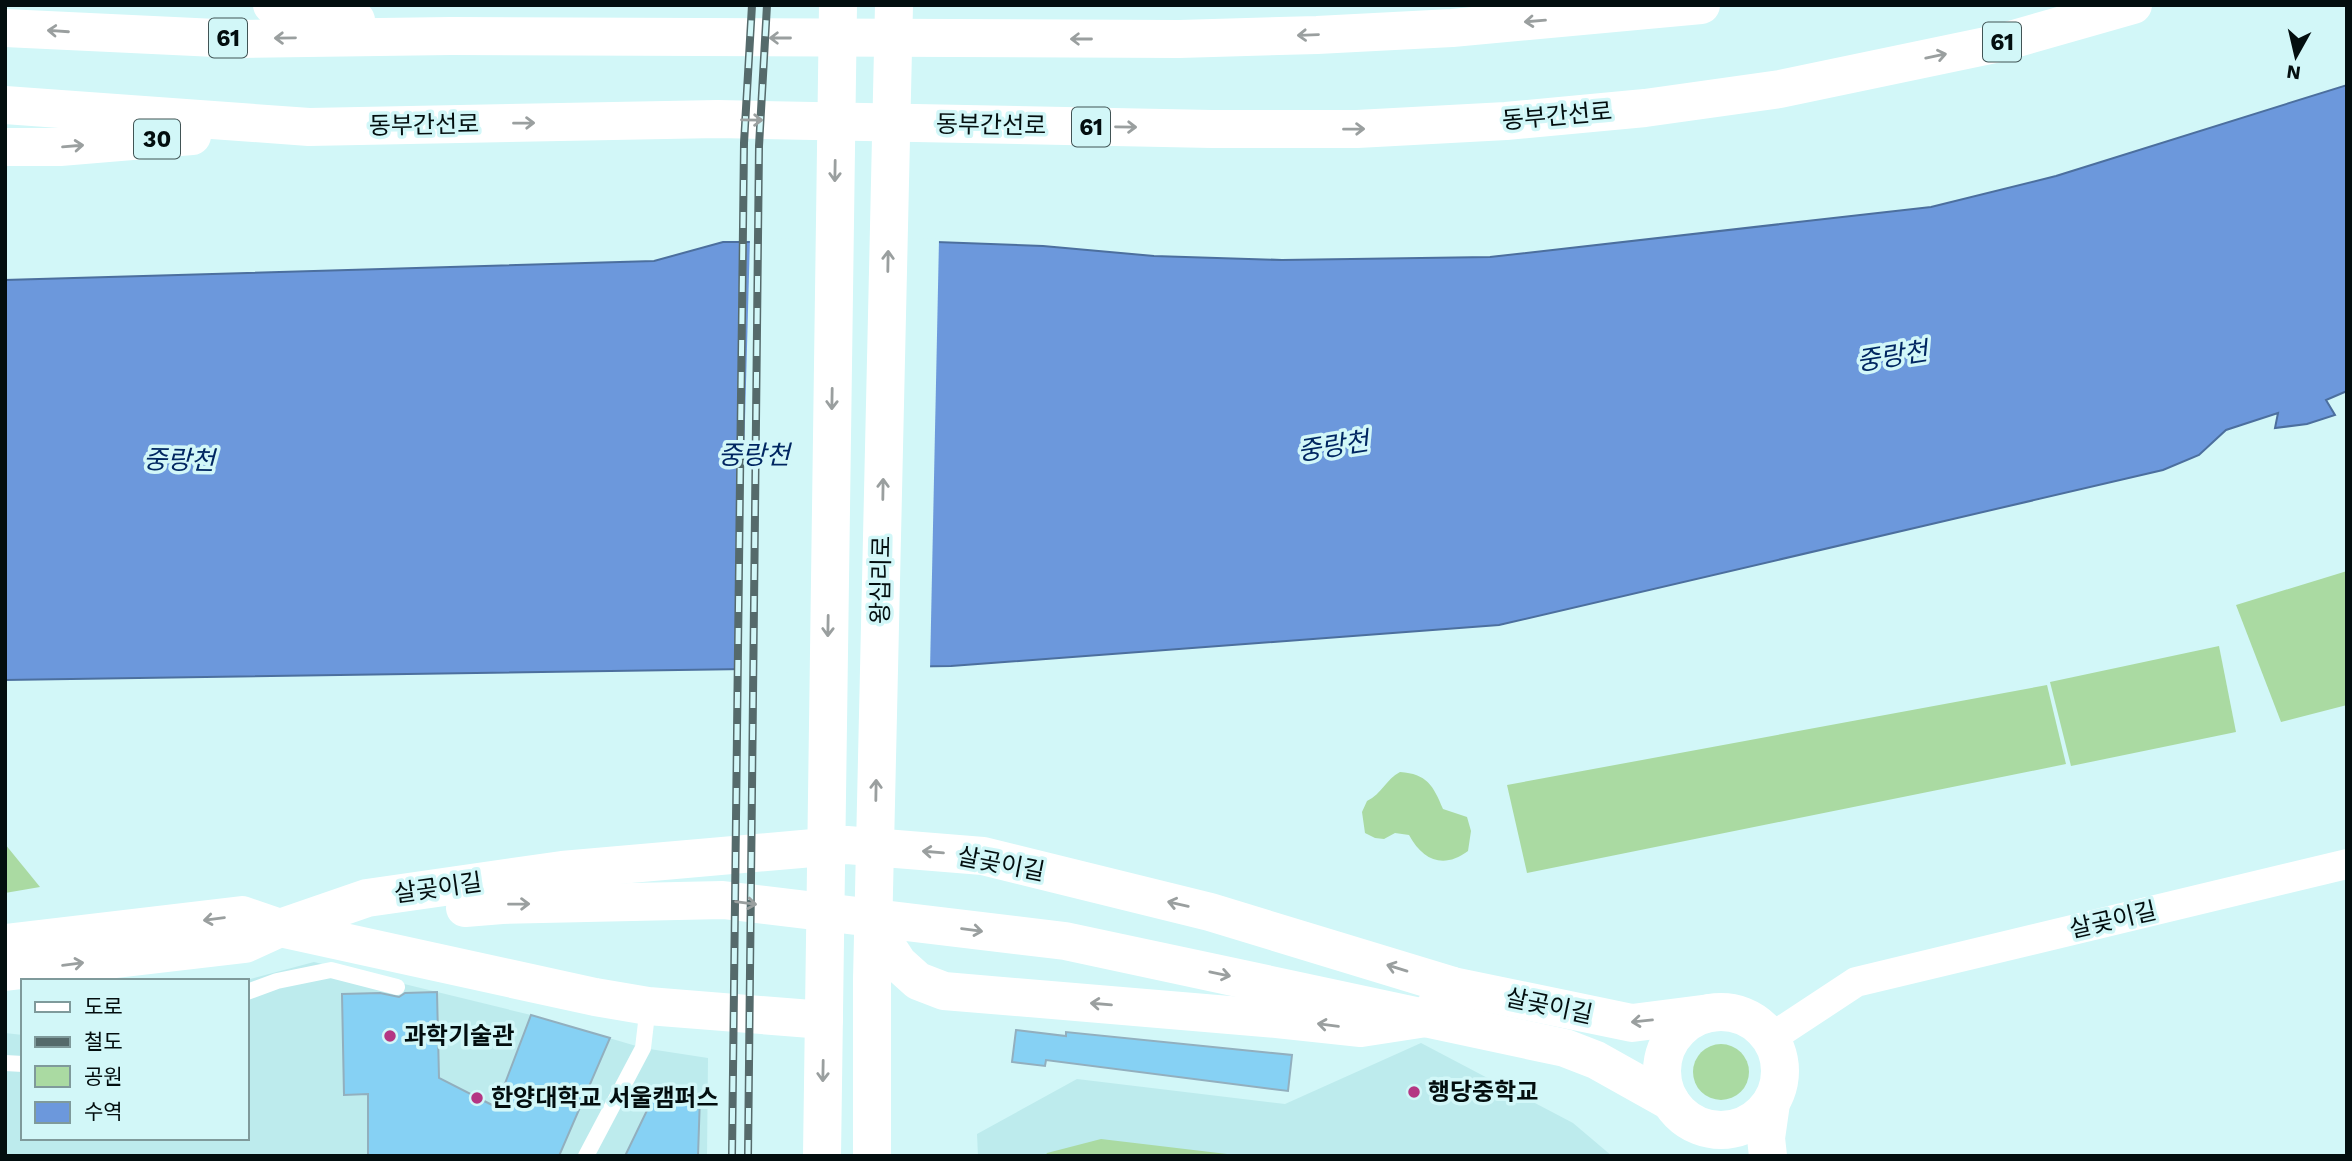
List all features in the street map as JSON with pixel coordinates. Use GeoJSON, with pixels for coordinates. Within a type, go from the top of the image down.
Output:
{"type":"FeatureCollection","features":[{"type":"Feature","properties":{"kind":"main road"},"geometry":{"type":"LineString","coordinates":[[272,5],[451,36]]}},
{"type":"Feature","properties":{"kind":"main road"},"geometry":{"type":"LineString","coordinates":[[822,1156],[838,5]]}},
{"type":"Feature","properties":{"kind":"main road","name":"왕십리로"},"geometry":{"type":"LineString","coordinates":[[872,1156],[873,925],[894,5]]}},
{"type":"Feature","properties":{"kind":"main road","name":"61"},"geometry":{"type":"LineString","coordinates":[[5,28],[237,39],[451,36],[1179,39],[1452,28],[1701,5]]}},
{"type":"Feature","properties":{"kind":"main road","name":"동부간선로"},"geometry":{"type":"LineString","coordinates":[[5,105],[309,127],[718,119],[1212,129],[1357,129],[1506,121],[1645,108],[1780,89],[2000,43],[2133,5]]}},
{"type":"Feature","properties":{"kind":"main road","name":"30"},"geometry":{"type":"LineString","coordinates":[[5,147],[60,147],[309,127]]}},
{"type":"Feature","properties":{"kind":"main road","name":"살곶이길"},"geometry":{"type":"LineString","coordinates":[[5,972],[246,944],[280,928],[367,898],[562,870],[847,845],[984,856],[1210,912],[1453,986],[1632,1023],[1710,1013]]}},
{"type":"Feature","properties":{"kind":"main road","name":"살곶이길"},"geometry":{"type":"LineString","coordinates":[[5,943],[242,915],[280,928],[502,905],[723,900],[1065,941],[1565,1048],[1596,1060],[1671,1102]]}},
{"type":"Feature","properties":{"kind":"main road"},"geometry":{"type":"LineString","coordinates":[[873,925],[898,963],[918,981],[944,991],[1361,1028],[1426,1018],[1453,986]]}},
{"type":"Feature","properties":{"kind":"main road"},"geometry":{"type":"LineString","coordinates":[[280,928],[483,974],[648,1006],[824,1020]]}},
{"type":"Feature","properties":{"kind":"main road"},"geometry":{"type":"LineString","coordinates":[[1768,1156],[1766,1138],[1781,1070],[1778,1053],[1759,1025],[1744,1016],[1727,1012],[1710,1013],[1692,1019],[1677,1031],[1666,1047],[1662,1066],[1663,1084],[1671,1102],[1683,1117],[1710,1141],[1720,1130],[1741,1127],[1758,1118],[1772,1103]]}},
{"type":"Feature","properties":{"kind":"street","name":"살곶이길"},"geometry":{"type":"LineString","coordinates":[[1770,1038],[1856,982],[2347,864]]}},
{"type":"Feature","properties":{"kind":"lane"},"geometry":{"type":"LineString","coordinates":[[248,992],[276,981],[331,970],[397,987]]}},
{"type":"Feature","properties":{"kind":"lane"},"geometry":{"type":"LineString","coordinates":[[586,1156],[643,1048],[648,1006]]}},
{"type":"Feature","properties":{"kind":"shaded area","name":"한양대학교 서울캠퍼스"},"geometry":{"type":"Polygon","coordinates":[[[314,962],[531,1015],[643,1048],[708,1058],[707,1156],[5,1156],[5,1033],[21,1035],[21,1140],[248,1140],[248,980],[314,962]]]}},
{"type":"Feature","properties":{"kind":"shaded area","name":"행당중학교"},"geometry":{"type":"Polygon","coordinates":[[[1421,1043],[1573,1123],[1612,1156],[978,1156],[977,1134],[1077,1079],[1285,1104],[1421,1043]]]}},
{"type":"Feature","properties":{"kind":"green space"},"geometry":{"type":"Polygon","coordinates":[[[2347,571],[2347,705],[2281,722],[2236,605],[2347,571]]]}},
{"type":"Feature","properties":{"kind":"green space"},"geometry":{"type":"Polygon","coordinates":[[[2219,646],[2236,732],[2071,766],[2050,682],[2219,646]]]}},
{"type":"Feature","properties":{"kind":"green space"},"geometry":{"type":"Polygon","coordinates":[[[2047,685],[2066,764],[1527,873],[1507,785],[2047,685]]]}},
{"type":"Feature","properties":{"kind":"green space"},"geometry":{"type":"Polygon","coordinates":[[[1400,772],[1423,778],[1436,793],[1443,809],[1467,817],[1471,831],[1468,851],[1451,860],[1435,860],[1421,851],[1409,835],[1395,833],[1384,839],[1365,833],[1362,812],[1367,801],[1400,772]]]}},
{"type":"Feature","properties":{"kind":"green space"},"geometry":{"type":"Polygon","coordinates":[[[5,844],[40,887],[5,893],[5,844]]]}},
{"type":"Feature","properties":{"kind":"green space"},"geometry":{"type":"Polygon","coordinates":[[[1721,1044],[1732,1046],[1741,1052],[1747,1061],[1747,1083],[1741,1092],[1732,1098],[1721,1100],[1710,1098],[1701,1092],[1695,1083],[1693,1072],[1695,1061],[1701,1052],[1710,1046],[1721,1044]]]}},
{"type":"Feature","properties":{"kind":"green space"},"geometry":{"type":"Polygon","coordinates":[[[1101,1139],[1244,1156],[1045,1156],[1047,1153],[1101,1139]]]}},
{"type":"Feature","properties":{"kind":"water","name":"중랑천"},"geometry":{"type":"Polygon","coordinates":[[[2347,85],[2347,391],[2326,400],[2335,415],[2307,424],[2275,428],[2278,413],[2226,430],[2199,455],[2163,470],[1499,625],[951,666],[5,680],[5,280],[654,261],[723,242],[936,242],[1043,246],[1154,256],[1282,260],[1490,257],[1931,207],[2056,176],[2347,85]]]}},
{"type":"Feature","properties":{"kind":"pier"},"geometry":{"type":"Polygon","coordinates":[[[750,238],[939,239],[930,670],[738,673],[750,238]]]}},
{"type":"Feature","properties":{"kind":"building","name":"과학기술관"},"geometry":{"type":"Polygon","coordinates":[[[437,992],[439,1078],[496,1107],[531,1015],[610,1038],[559,1156],[368,1156],[368,1094],[344,1095],[342,994],[380,993],[399,997],[405,993],[437,992]]]}},
{"type":"Feature","properties":{"kind":"building"},"geometry":{"type":"Polygon","coordinates":[[[1016,1030],[1066,1036],[1066,1032],[1292,1055],[1288,1091],[1046,1060],[1045,1066],[1012,1062],[1016,1030]]]}},
{"type":"Feature","properties":{"kind":"building"},"geometry":{"type":"Polygon","coordinates":[[[674,1093],[700,1096],[698,1156],[625,1156],[652,1100],[674,1093]]]}},
{"type":"Feature","properties":{"kind":"railway"},"geometry":{"type":"LineString","coordinates":[[732,1156],[744,143],[752,5]]}},
{"type":"Feature","properties":{"kind":"railway"},"geometry":{"type":"LineString","coordinates":[[748,1156],[759,146],[767,5]]}},
{"type":"Feature","properties":{"kind":"place","name":"과학기술관"},"geometry":{"type":"Point","coordinates":[390,1036]}},
{"type":"Feature","properties":{"kind":"place","name":"행당중학교"},"geometry":{"type":"Point","coordinates":[1414,1092]}},
{"type":"Feature","properties":{"kind":"place","name":"한양대학교 서울캠퍼스"},"geometry":{"type":"Point","coordinates":[477,1098]}}]}
